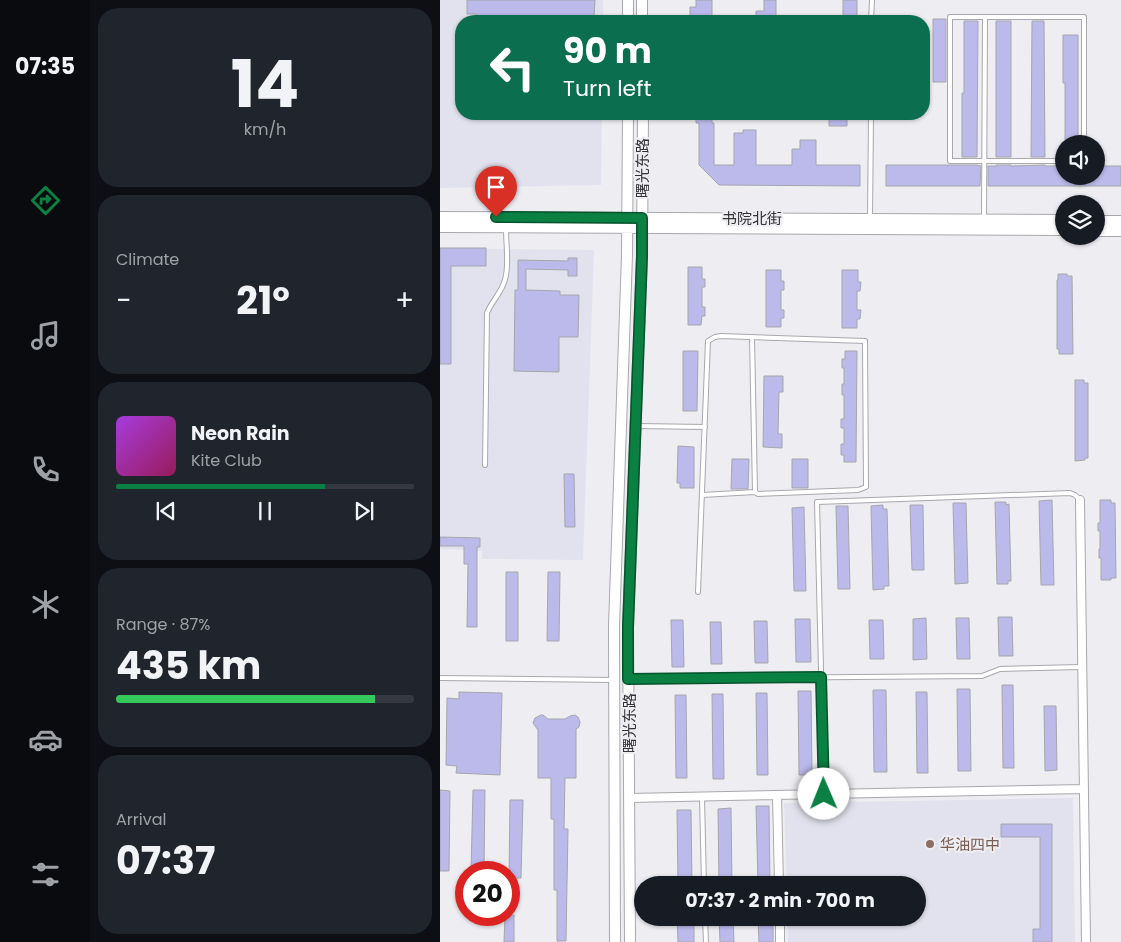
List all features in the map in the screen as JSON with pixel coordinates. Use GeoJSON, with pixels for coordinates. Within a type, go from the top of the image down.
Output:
{"type":"FeatureCollection","features":[{"type":"Feature","properties":{"kind":"main road"},"geometry":{"type":"LineString","coordinates":[[628,0],[628,15]]}},
{"type":"Feature","properties":{"kind":"main road"},"geometry":{"type":"LineString","coordinates":[[642,0],[642,15]]}},
{"type":"Feature","properties":{"kind":"main road","name":"曙光东路"},"geometry":{"type":"LineString","coordinates":[[615,942],[614,626],[627,222],[628,120]]}},
{"type":"Feature","properties":{"kind":"main road","name":"曙光东路"},"geometry":{"type":"LineString","coordinates":[[630,942],[628,627],[642,222],[643,120]]}},
{"type":"Feature","properties":{"kind":"main road","name":"书院北街"},"geometry":{"type":"LineString","coordinates":[[440,217],[627,222],[870,218],[1055,220]]}},
{"type":"Feature","properties":{"kind":"main road"},"geometry":{"type":"LineString","coordinates":[[1105,221],[1121,221]]}},
{"type":"Feature","properties":{"kind":"main road","name":"书院北街"},"geometry":{"type":"LineString","coordinates":[[440,227],[506,227],[627,222]]}},
{"type":"Feature","properties":{"kind":"main road","name":"书院北街"},"geometry":{"type":"LineString","coordinates":[[642,222],[1055,230]]}},
{"type":"Feature","properties":{"kind":"main road"},"geometry":{"type":"LineString","coordinates":[[1105,231],[1121,231]]}},
{"type":"Feature","properties":{"kind":"street"},"geometry":{"type":"LineString","coordinates":[[1080,500],[1086,942]]}},
{"type":"Feature","properties":{"kind":"street"},"geometry":{"type":"LineString","coordinates":[[629,798],[1084,789]]}},
{"type":"Feature","properties":{"kind":"street"},"geometry":{"type":"LineString","coordinates":[[777,795],[779,876]]}},
{"type":"Feature","properties":{"kind":"street"},"geometry":{"type":"LineString","coordinates":[[780,926],[780,942]]}},
{"type":"Feature","properties":{"kind":"lane"},"geometry":{"type":"LineString","coordinates":[[872,0],[872,15]]}},
{"type":"Feature","properties":{"kind":"lane"},"geometry":{"type":"LineString","coordinates":[[1055,161],[950,161],[950,17],[1084,17],[1084,135]]}},
{"type":"Feature","properties":{"kind":"lane"},"geometry":{"type":"LineString","coordinates":[[984,17],[984,220]]}},
{"type":"Feature","properties":{"kind":"lane"},"geometry":{"type":"LineString","coordinates":[[870,218],[871,120]]}},
{"type":"Feature","properties":{"kind":"lane"},"geometry":{"type":"LineString","coordinates":[[485,465],[487,313],[490,304],[504,283],[507,272],[506,227]]}},
{"type":"Feature","properties":{"kind":"lane"},"geometry":{"type":"LineString","coordinates":[[698,592],[708,341],[720,336],[865,341],[866,487],[858,490],[702,495]]}},
{"type":"Feature","properties":{"kind":"lane"},"geometry":{"type":"LineString","coordinates":[[752,337],[755,492]]}},
{"type":"Feature","properties":{"kind":"lane"},"geometry":{"type":"LineString","coordinates":[[635,426],[705,427]]}},
{"type":"Feature","properties":{"kind":"lane"},"geometry":{"type":"LineString","coordinates":[[824,794],[817,502],[1070,493],[1080,500]]}},
{"type":"Feature","properties":{"kind":"lane"},"geometry":{"type":"LineString","coordinates":[[628,679],[982,676],[1000,669],[1082,667]]}},
{"type":"Feature","properties":{"kind":"lane"},"geometry":{"type":"LineString","coordinates":[[440,678],[614,680]]}},
{"type":"Feature","properties":{"kind":"lane"},"geometry":{"type":"LineString","coordinates":[[702,797],[704,876]]}},
{"type":"Feature","properties":{"kind":"lane"},"geometry":{"type":"LineString","coordinates":[[705,926],[706,942]]}},
{"type":"Feature","properties":{"kind":"shaded area"},"geometry":{"type":"Polygon","coordinates":[[[440,0],[603,0],[603,15],[455,15],[455,120],[602,120],[601,185],[440,188],[440,0]]]}},
{"type":"Feature","properties":{"kind":"shaded area"},"geometry":{"type":"Polygon","coordinates":[[[440,248],[594,250],[583,560],[482,559],[482,551],[440,549],[440,248]]]}},
{"type":"Feature","properties":{"kind":"shaded area","name":"华油四中"},"geometry":{"type":"Polygon","coordinates":[[[1073,798],[1075,942],[788,942],[787,926],[926,926],[926,876],[787,876],[784,803],[1073,798]]]}},
{"type":"Feature","properties":{"kind":"building"},"geometry":{"type":"Polygon","coordinates":[[[467,0],[595,0],[594,15],[467,14],[467,0]]]}},
{"type":"Feature","properties":{"kind":"building"},"geometry":{"type":"Polygon","coordinates":[[[696,0],[712,0],[712,15],[690,15],[690,7],[696,7],[696,0]]]}},
{"type":"Feature","properties":{"kind":"building"},"geometry":{"type":"Polygon","coordinates":[[[764,0],[776,0],[776,15],[756,15],[756,11],[764,11],[764,0]]]}},
{"type":"Feature","properties":{"kind":"building"},"geometry":{"type":"Polygon","coordinates":[[[843,0],[857,0],[857,15],[843,15],[843,0]]]}},
{"type":"Feature","properties":{"kind":"building"},"geometry":{"type":"Polygon","coordinates":[[[933,19],[946,19],[946,82],[933,82],[933,19]]]}},
{"type":"Feature","properties":{"kind":"building"},"geometry":{"type":"Polygon","coordinates":[[[964,21],[978,21],[977,157],[962,157],[964,21]]]}},
{"type":"Feature","properties":{"kind":"building"},"geometry":{"type":"Polygon","coordinates":[[[996,21],[1011,21],[1011,157],[996,157],[996,21]]]}},
{"type":"Feature","properties":{"kind":"building"},"geometry":{"type":"Polygon","coordinates":[[[1032,21],[1044,21],[1045,157],[1031,157],[1032,21]]]}},
{"type":"Feature","properties":{"kind":"building"},"geometry":{"type":"Polygon","coordinates":[[[1063,35],[1078,35],[1078,135],[1065,135],[1065,83],[1063,83],[1063,35]]]}},
{"type":"Feature","properties":{"kind":"building"},"geometry":{"type":"Polygon","coordinates":[[[696,120],[712,120],[712,123],[714,123],[714,165],[734,165],[734,133],[743,133],[743,130],[756,130],[756,165],[792,165],[792,149],[800,149],[800,140],[816,140],[816,165],[860,165],[860,186],[719,185],[699,165],[699,123],[696,123],[696,120]]]}},
{"type":"Feature","properties":{"kind":"building"},"geometry":{"type":"Polygon","coordinates":[[[829,120],[847,120],[847,126],[829,126],[829,120]]]}},
{"type":"Feature","properties":{"kind":"building"},"geometry":{"type":"Polygon","coordinates":[[[886,165],[977,165],[981,166],[980,186],[886,186],[886,165]]]}},
{"type":"Feature","properties":{"kind":"building"},"geometry":{"type":"Polygon","coordinates":[[[988,166],[1055,166],[1055,185],[1105,185],[1105,166],[1121,166],[1121,186],[988,186],[988,166]]]}},
{"type":"Feature","properties":{"kind":"building"},"geometry":{"type":"Polygon","coordinates":[[[440,248],[486,248],[486,266],[451,266],[451,364],[440,364],[440,248]]]}},
{"type":"Feature","properties":{"kind":"building"},"geometry":{"type":"Polygon","coordinates":[[[568,258],[577,258],[577,276],[568,276],[568,270],[526,269],[526,290],[560,291],[560,295],[579,295],[578,337],[559,337],[559,372],[514,371],[515,290],[518,290],[518,260],[568,261],[568,258]]]}},
{"type":"Feature","properties":{"kind":"building"},"geometry":{"type":"Polygon","coordinates":[[[688,267],[702,267],[702,279],[705,279],[705,287],[702,287],[702,307],[705,307],[705,316],[702,316],[701,325],[688,325],[688,267]]]}},
{"type":"Feature","properties":{"kind":"building"},"geometry":{"type":"Polygon","coordinates":[[[766,270],[781,270],[781,281],[784,281],[784,290],[781,290],[781,310],[784,310],[784,318],[781,318],[781,327],[766,327],[766,270]]]}},
{"type":"Feature","properties":{"kind":"building"},"geometry":{"type":"Polygon","coordinates":[[[842,270],[858,270],[858,282],[861,282],[860,291],[857,291],[857,310],[861,310],[860,319],[857,319],[857,328],[842,328],[842,270]]]}},
{"type":"Feature","properties":{"kind":"building"},"geometry":{"type":"Polygon","coordinates":[[[1058,274],[1072,276],[1073,354],[1059,354],[1059,349],[1057,349],[1058,274]]]}},
{"type":"Feature","properties":{"kind":"building"},"geometry":{"type":"Polygon","coordinates":[[[683,351],[698,351],[697,411],[683,411],[683,351]]]}},
{"type":"Feature","properties":{"kind":"building"},"geometry":{"type":"Polygon","coordinates":[[[845,351],[857,351],[856,462],[844,462],[844,455],[841,455],[841,444],[844,444],[844,428],[841,428],[841,419],[844,419],[842,384],[844,384],[844,368],[842,368],[842,359],[845,359],[845,351]]]}},
{"type":"Feature","properties":{"kind":"building"},"geometry":{"type":"Polygon","coordinates":[[[764,376],[783,376],[783,392],[779,392],[778,434],[782,434],[782,448],[763,447],[764,376]]]}},
{"type":"Feature","properties":{"kind":"building"},"geometry":{"type":"Polygon","coordinates":[[[1075,380],[1084,380],[1084,383],[1088,383],[1088,458],[1075,461],[1075,380]]]}},
{"type":"Feature","properties":{"kind":"building"},"geometry":{"type":"Polygon","coordinates":[[[678,446],[694,447],[694,488],[680,488],[680,483],[677,483],[678,446]]]}},
{"type":"Feature","properties":{"kind":"building"},"geometry":{"type":"Polygon","coordinates":[[[732,459],[749,459],[748,489],[731,489],[732,459]]]}},
{"type":"Feature","properties":{"kind":"building"},"geometry":{"type":"Polygon","coordinates":[[[792,459],[808,459],[808,488],[792,488],[792,459]]]}},
{"type":"Feature","properties":{"kind":"building"},"geometry":{"type":"Polygon","coordinates":[[[564,474],[574,474],[575,527],[565,527],[564,474]]]}},
{"type":"Feature","properties":{"kind":"building"},"geometry":{"type":"Polygon","coordinates":[[[1052,500],[1054,585],[1041,585],[1039,501],[1052,500]]]}},
{"type":"Feature","properties":{"kind":"building"},"geometry":{"type":"Polygon","coordinates":[[[1100,500],[1111,500],[1111,503],[1115,503],[1116,578],[1111,578],[1111,580],[1101,580],[1101,558],[1099,558],[1100,531],[1098,531],[1100,500]]]}},
{"type":"Feature","properties":{"kind":"building"},"geometry":{"type":"Polygon","coordinates":[[[995,502],[1006,502],[1006,505],[1009,504],[1011,581],[1008,581],[1008,584],[997,584],[995,502]]]}},
{"type":"Feature","properties":{"kind":"building"},"geometry":{"type":"Polygon","coordinates":[[[953,503],[966,503],[968,583],[955,584],[953,503]]]}},
{"type":"Feature","properties":{"kind":"building"},"geometry":{"type":"Polygon","coordinates":[[[883,505],[883,509],[887,509],[889,586],[884,586],[884,589],[873,590],[871,506],[883,505]]]}},
{"type":"Feature","properties":{"kind":"building"},"geometry":{"type":"Polygon","coordinates":[[[910,505],[923,505],[924,570],[912,570],[910,505]]]}},
{"type":"Feature","properties":{"kind":"building"},"geometry":{"type":"Polygon","coordinates":[[[836,506],[848,506],[850,589],[838,589],[836,506]]]}},
{"type":"Feature","properties":{"kind":"building"},"geometry":{"type":"Polygon","coordinates":[[[804,507],[806,591],[794,591],[792,508],[804,507]]]}},
{"type":"Feature","properties":{"kind":"building"},"geometry":{"type":"Polygon","coordinates":[[[440,537],[480,538],[480,547],[477,547],[477,627],[467,627],[468,564],[464,564],[464,546],[440,546],[440,537]]]}},
{"type":"Feature","properties":{"kind":"building"},"geometry":{"type":"Polygon","coordinates":[[[506,572],[518,572],[518,641],[506,641],[506,572]]]}},
{"type":"Feature","properties":{"kind":"building"},"geometry":{"type":"Polygon","coordinates":[[[548,572],[560,572],[559,641],[547,641],[548,572]]]}},
{"type":"Feature","properties":{"kind":"building"},"geometry":{"type":"Polygon","coordinates":[[[998,617],[1012,617],[1013,656],[999,656],[998,617]]]}},
{"type":"Feature","properties":{"kind":"building"},"geometry":{"type":"Polygon","coordinates":[[[926,618],[927,659],[913,660],[913,619],[926,618]]]}},
{"type":"Feature","properties":{"kind":"building"},"geometry":{"type":"Polygon","coordinates":[[[956,618],[969,618],[970,659],[957,659],[956,618]]]}},
{"type":"Feature","properties":{"kind":"building"},"geometry":{"type":"Polygon","coordinates":[[[795,619],[810,619],[811,662],[796,662],[795,619]]]}},
{"type":"Feature","properties":{"kind":"building"},"geometry":{"type":"Polygon","coordinates":[[[671,620],[683,620],[684,667],[672,667],[671,620]]]}},
{"type":"Feature","properties":{"kind":"building"},"geometry":{"type":"Polygon","coordinates":[[[869,620],[883,620],[884,659],[870,659],[869,620]]]}},
{"type":"Feature","properties":{"kind":"building"},"geometry":{"type":"Polygon","coordinates":[[[754,621],[767,621],[768,663],[755,663],[754,621]]]}},
{"type":"Feature","properties":{"kind":"building"},"geometry":{"type":"Polygon","coordinates":[[[710,622],[721,622],[722,664],[711,664],[710,622]]]}},
{"type":"Feature","properties":{"kind":"building"},"geometry":{"type":"Polygon","coordinates":[[[1002,685],[1013,685],[1014,768],[1003,768],[1002,685]]]}},
{"type":"Feature","properties":{"kind":"building"},"geometry":{"type":"Polygon","coordinates":[[[957,689],[970,689],[971,771],[958,771],[957,689]]]}},
{"type":"Feature","properties":{"kind":"building"},"geometry":{"type":"Polygon","coordinates":[[[873,690],[886,690],[887,772],[874,772],[873,690]]]}},
{"type":"Feature","properties":{"kind":"building"},"geometry":{"type":"Polygon","coordinates":[[[798,691],[811,691],[812,775],[799,775],[798,691]]]}},
{"type":"Feature","properties":{"kind":"building"},"geometry":{"type":"Polygon","coordinates":[[[459,692],[502,693],[500,775],[456,773],[457,766],[446,765],[447,698],[459,699],[459,692]]]}},
{"type":"Feature","properties":{"kind":"building"},"geometry":{"type":"Polygon","coordinates":[[[916,692],[927,692],[928,773],[917,773],[916,692]]]}},
{"type":"Feature","properties":{"kind":"building"},"geometry":{"type":"Polygon","coordinates":[[[756,693],[767,693],[768,775],[757,775],[756,693]]]}},
{"type":"Feature","properties":{"kind":"building"},"geometry":{"type":"Polygon","coordinates":[[[712,694],[723,694],[724,779],[713,779],[712,694]]]}},
{"type":"Feature","properties":{"kind":"building"},"geometry":{"type":"Polygon","coordinates":[[[675,695],[686,695],[687,778],[676,778],[675,695]]]}},
{"type":"Feature","properties":{"kind":"building"},"geometry":{"type":"Polygon","coordinates":[[[1044,706],[1056,706],[1057,770],[1045,771],[1044,706]]]}},
{"type":"Feature","properties":{"kind":"building"},"geometry":{"type":"Polygon","coordinates":[[[541,715],[548,719],[565,719],[575,715],[580,722],[579,727],[576,729],[576,778],[565,778],[564,829],[568,829],[566,941],[557,941],[557,890],[554,890],[554,819],[551,819],[551,778],[538,778],[538,730],[533,723],[535,718],[541,715]]]}},
{"type":"Feature","properties":{"kind":"building"},"geometry":{"type":"Polygon","coordinates":[[[440,790],[450,791],[449,871],[440,871],[440,790]]]}},
{"type":"Feature","properties":{"kind":"building"},"geometry":{"type":"Polygon","coordinates":[[[473,790],[485,790],[484,861],[471,861],[473,790]]]}},
{"type":"Feature","properties":{"kind":"building"},"geometry":{"type":"Polygon","coordinates":[[[510,800],[523,800],[521,878],[520,861],[509,861],[510,800]]]}},
{"type":"Feature","properties":{"kind":"building"},"geometry":{"type":"Polygon","coordinates":[[[756,806],[769,806],[770,876],[758,876],[756,806]]]}},
{"type":"Feature","properties":{"kind":"building"},"geometry":{"type":"Polygon","coordinates":[[[731,808],[732,876],[719,876],[718,809],[731,808]]]}},
{"type":"Feature","properties":{"kind":"building"},"geometry":{"type":"Polygon","coordinates":[[[677,810],[691,810],[692,876],[678,876],[677,810]]]}},
{"type":"Feature","properties":{"kind":"building"},"geometry":{"type":"Polygon","coordinates":[[[1001,824],[1052,824],[1052,942],[1033,942],[1033,929],[1040,929],[1040,837],[1001,837],[1001,824]]]}},
{"type":"Feature","properties":{"kind":"building"},"geometry":{"type":"Polygon","coordinates":[[[505,926],[514,926],[514,942],[504,942],[505,926]]]}},
{"type":"Feature","properties":{"kind":"building"},"geometry":{"type":"Polygon","coordinates":[[[677,926],[694,926],[694,942],[678,942],[677,926]]]}},
{"type":"Feature","properties":{"kind":"building"},"geometry":{"type":"Polygon","coordinates":[[[719,926],[733,926],[734,942],[720,942],[719,926]]]}},
{"type":"Feature","properties":{"kind":"building"},"geometry":{"type":"Polygon","coordinates":[[[758,926],[773,926],[773,942],[759,942],[758,926]]]}},
{"type":"Feature","properties":{"kind":"place","name":"华油四中"},"geometry":{"type":"Point","coordinates":[930,844]}},
{"type":"Feature","properties":{"kind":"route"},"geometry":{"type":"LineString","coordinates":[[496,217],[642,218],[628,627],[628,679],[821,677],[824,794]]}}]}
